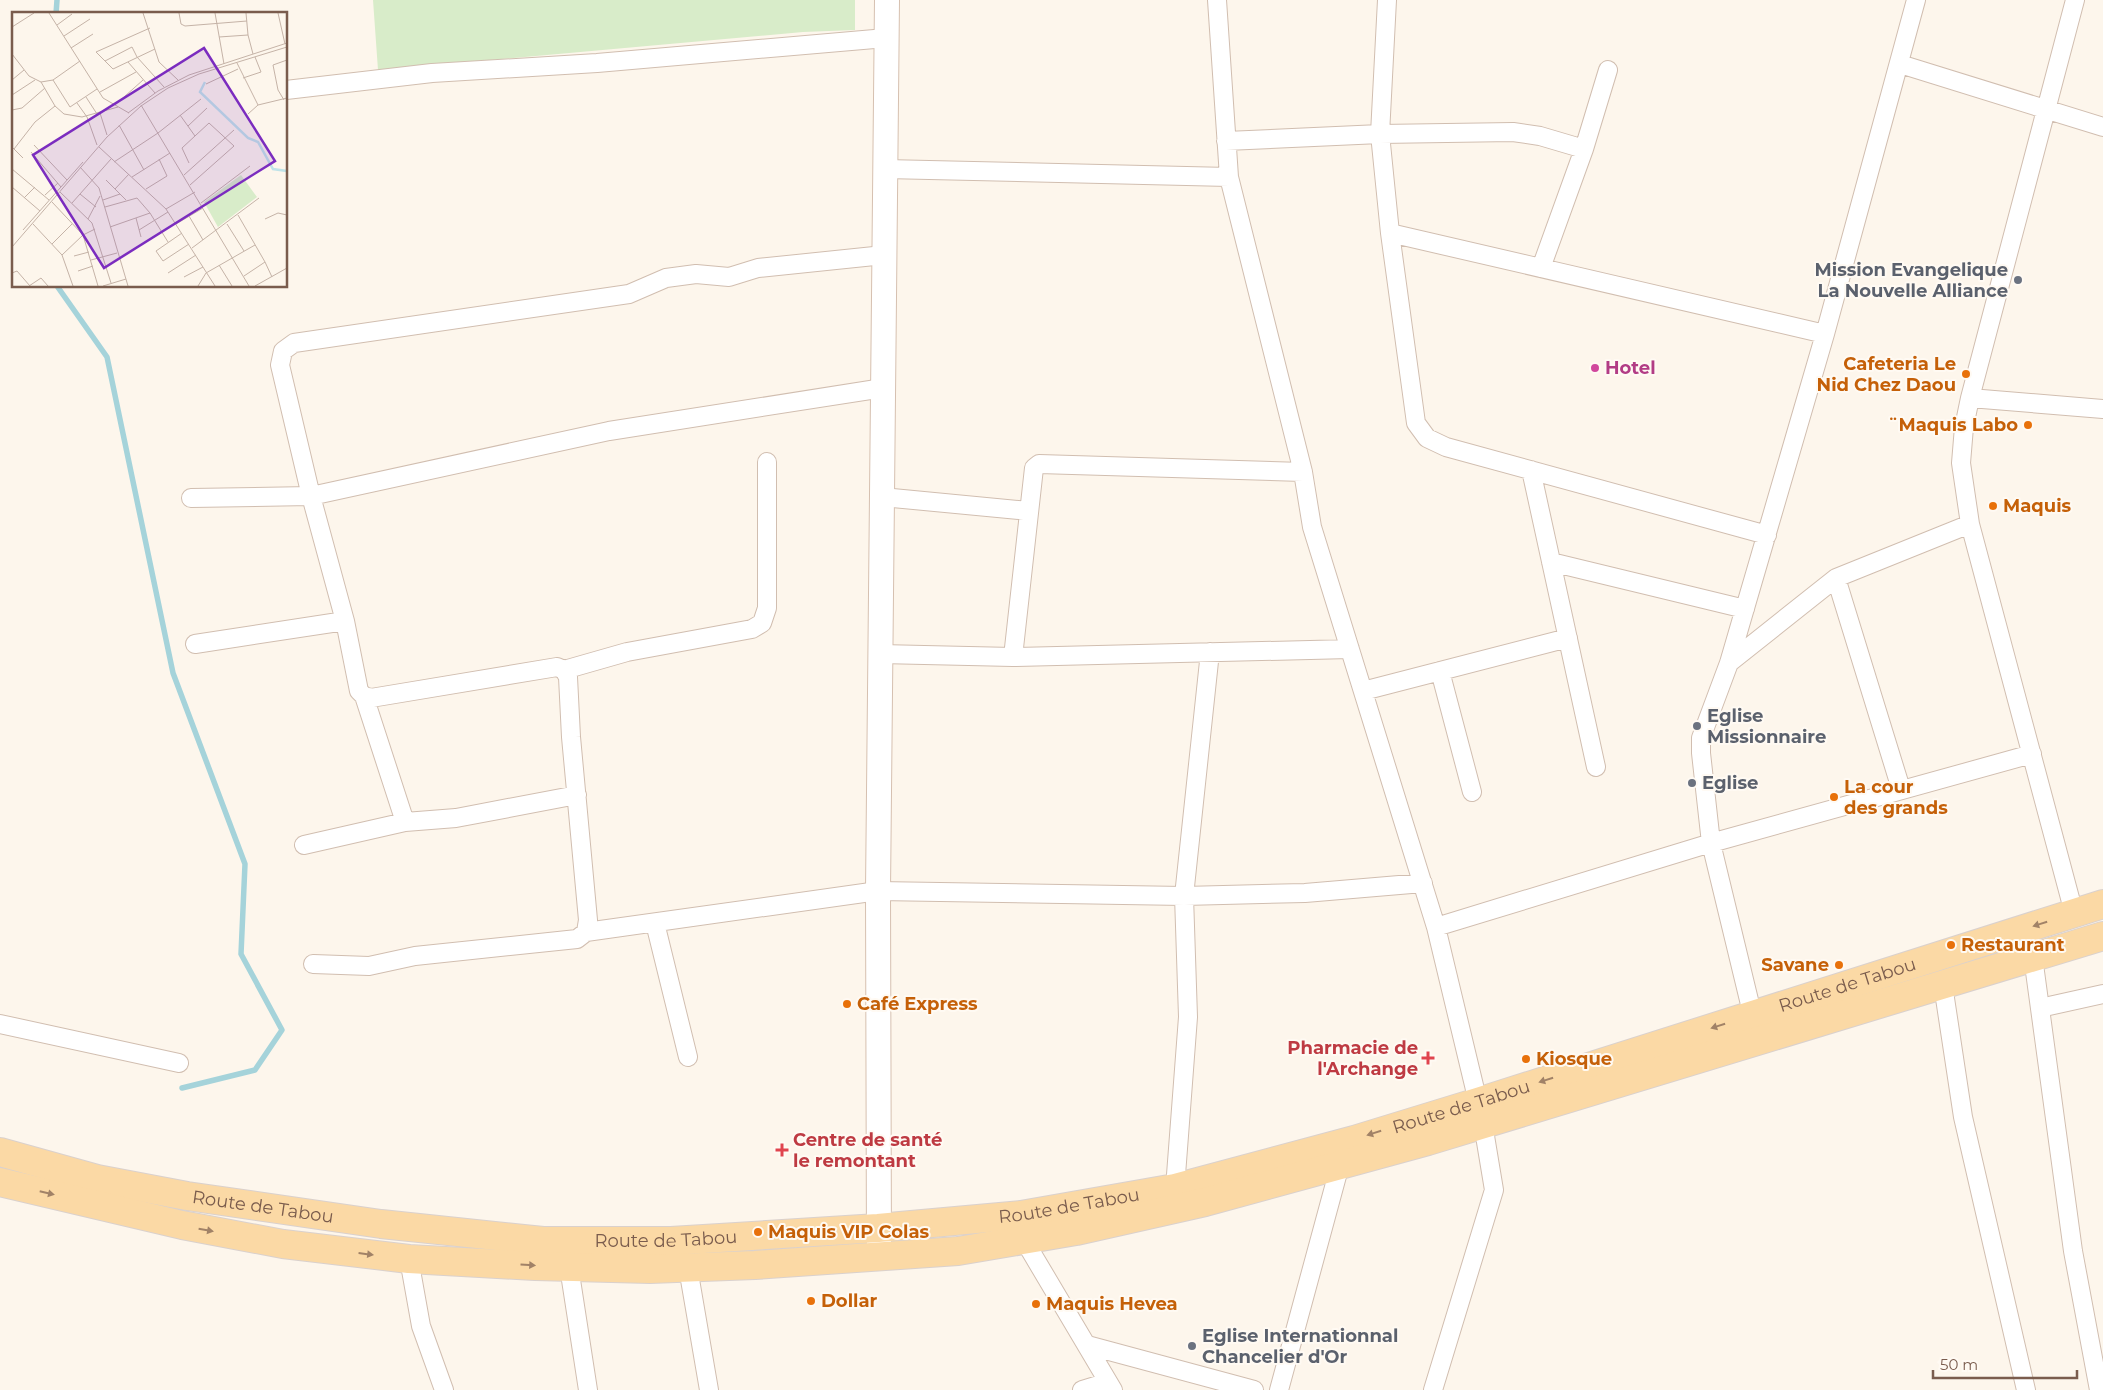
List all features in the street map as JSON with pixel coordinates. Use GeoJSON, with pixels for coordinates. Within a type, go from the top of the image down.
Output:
{"type":"FeatureCollection","features":[{"type":"Feature","properties":{"kind":"main road","name":"Route de Tabou"},"geometry":{"type":"LineString","coordinates":[[0,1182],[182,1225],[283,1244],[409,1259],[650,1269],[958,1251],[1076,1231],[1205,1202],[1340,1165],[1752,1015],[2103,904]]}},
{"type":"Feature","properties":{"kind":"main road","name":"Route de Tabou"},"geometry":{"type":"LineString","coordinates":[[0,1152],[97,1179],[187,1196],[381,1224],[543,1241],[671,1241],[878,1228],[1021,1214],[1175,1188],[1354,1140],[1480,1113],[1760,1041],[2103,936]]}},
{"type":"Feature","properties":{"kind":"street"},"geometry":{"type":"LineString","coordinates":[[879,1257],[878,891],[887,0]]}},
{"type":"Feature","properties":{"kind":"street"},"geometry":{"type":"LineString","coordinates":[[1217,0],[1229,177],[1303,472],[1312,527],[1436,927],[1480,1113],[1494,1190],[1433,1390]]}},
{"type":"Feature","properties":{"kind":"street"},"geometry":{"type":"LineString","coordinates":[[1387,0],[1380,134],[1390,232],[1416,423],[1427,438],[1446,447],[1767,535]]}},
{"type":"Feature","properties":{"kind":"street"},"geometry":{"type":"LineString","coordinates":[[1760,1041],[1752,1015],[1711,843],[1701,738],[1729,663],[1767,535],[1825,334],[1916,0]]}},
{"type":"Feature","properties":{"kind":"street"},"geometry":{"type":"LineString","coordinates":[[2074,913],[1970,524],[1961,464],[1964,427],[1970,398],[2075,0]]}},
{"type":"Feature","properties":{"kind":"street"},"geometry":{"type":"LineString","coordinates":[[288,90],[432,73],[597,63],[886,38]]}},
{"type":"Feature","properties":{"kind":"street"},"geometry":{"type":"LineString","coordinates":[[1900,64],[2103,126]]}},
{"type":"Feature","properties":{"kind":"street"},"geometry":{"type":"LineString","coordinates":[[1541,268],[1584,149],[1608,70]]}},
{"type":"Feature","properties":{"kind":"street"},"geometry":{"type":"LineString","coordinates":[[1226,141],[1380,134],[1513,132],[1540,136],[1584,149]]}},
{"type":"Feature","properties":{"kind":"street"},"geometry":{"type":"LineString","coordinates":[[885,169],[1229,177]]}},
{"type":"Feature","properties":{"kind":"street"},"geometry":{"type":"LineString","coordinates":[[1390,232],[1825,334]]}},
{"type":"Feature","properties":{"kind":"street"},"geometry":{"type":"LineString","coordinates":[[586,932],[588,920],[568,677],[564,670],[557,666],[371,698],[364,696],[358,691],[345,621],[311,496],[280,365],[283,351],[294,343],[629,294],[666,278],[696,274],[730,277],[758,268],[884,255]]}},
{"type":"Feature","properties":{"kind":"street"},"geometry":{"type":"LineString","coordinates":[[191,498],[311,496],[609,431],[883,388]]}},
{"type":"Feature","properties":{"kind":"street"},"geometry":{"type":"LineString","coordinates":[[1970,398],[2103,409]]}},
{"type":"Feature","properties":{"kind":"street"},"geometry":{"type":"LineString","coordinates":[[564,670],[627,652],[752,629],[762,623],[767,608],[767,462]]}},
{"type":"Feature","properties":{"kind":"street"},"geometry":{"type":"LineString","coordinates":[[1013,657],[1028,511],[1034,468],[1039,464],[1303,472]]}},
{"type":"Feature","properties":{"kind":"street"},"geometry":{"type":"LineString","coordinates":[[1531,470],[1596,767]]}},
{"type":"Feature","properties":{"kind":"street"},"geometry":{"type":"LineString","coordinates":[[882,497],[1028,511]]}},
{"type":"Feature","properties":{"kind":"street"},"geometry":{"type":"LineString","coordinates":[[1729,663],[1836,578],[1970,524]]}},
{"type":"Feature","properties":{"kind":"street"},"geometry":{"type":"LineString","coordinates":[[1551,562],[1745,609]]}},
{"type":"Feature","properties":{"kind":"street"},"geometry":{"type":"LineString","coordinates":[[1836,578],[1901,790]]}},
{"type":"Feature","properties":{"kind":"street"},"geometry":{"type":"LineString","coordinates":[[195,644],[345,621]]}},
{"type":"Feature","properties":{"kind":"street"},"geometry":{"type":"LineString","coordinates":[[1363,691],[1568,638]]}},
{"type":"Feature","properties":{"kind":"street"},"geometry":{"type":"LineString","coordinates":[[880,654],[1013,657],[1350,649]]}},
{"type":"Feature","properties":{"kind":"street"},"geometry":{"type":"LineString","coordinates":[[1175,1188],[1188,1017],[1184,896],[1210,652]]}},
{"type":"Feature","properties":{"kind":"street"},"geometry":{"type":"LineString","coordinates":[[1440,671],[1472,792]]}},
{"type":"Feature","properties":{"kind":"street"},"geometry":{"type":"LineString","coordinates":[[364,696],[406,822]]}},
{"type":"Feature","properties":{"kind":"street"},"geometry":{"type":"LineString","coordinates":[[1436,927],[1711,843],[2032,754]]}},
{"type":"Feature","properties":{"kind":"street"},"geometry":{"type":"LineString","coordinates":[[304,845],[406,822],[456,818],[577,795]]}},
{"type":"Feature","properties":{"kind":"street"},"geometry":{"type":"LineString","coordinates":[[313,964],[369,966],[414,956],[577,939],[586,932],[878,891],[1184,896],[1305,893],[1423,883]]}},
{"type":"Feature","properties":{"kind":"street"},"geometry":{"type":"LineString","coordinates":[[655,923],[688,1057]]}},
{"type":"Feature","properties":{"kind":"street"},"geometry":{"type":"LineString","coordinates":[[2033,956],[2073,1251],[2099,1390]]}},
{"type":"Feature","properties":{"kind":"street"},"geometry":{"type":"LineString","coordinates":[[1943,984],[1963,1117],[2026,1390]]}},
{"type":"Feature","properties":{"kind":"street"},"geometry":{"type":"LineString","coordinates":[[2040,1008],[2103,994]]}},
{"type":"Feature","properties":{"kind":"street"},"geometry":{"type":"LineString","coordinates":[[0,1024],[180,1063]]}},
{"type":"Feature","properties":{"kind":"street"},"geometry":{"type":"LineString","coordinates":[[1279,1390],[1340,1165]]}},
{"type":"Feature","properties":{"kind":"street"},"geometry":{"type":"LineString","coordinates":[[1024,1240],[1111,1386],[1082,1390]]}},
{"type":"Feature","properties":{"kind":"street"},"geometry":{"type":"LineString","coordinates":[[409,1259],[421,1326],[444,1390]]}},
{"type":"Feature","properties":{"kind":"street"},"geometry":{"type":"LineString","coordinates":[[569,1266],[588,1390]]}},
{"type":"Feature","properties":{"kind":"street"},"geometry":{"type":"LineString","coordinates":[[688,1268],[709,1390]]}},
{"type":"Feature","properties":{"kind":"street"},"geometry":{"type":"LineString","coordinates":[[1087,1346],[1254,1390]]}},
{"type":"Feature","properties":{"kind":"green space"},"geometry":{"type":"Polygon","coordinates":[[[373,0],[855,0],[855,30],[803,32],[378,70],[373,0]]]}},
{"type":"Feature","properties":{"kind":"waterway"},"geometry":{"type":"LineString","coordinates":[[56,12],[57,0]]}},
{"type":"Feature","properties":{"kind":"waterway"},"geometry":{"type":"LineString","coordinates":[[58,288],[107,357],[173,673],[245,864],[241,954],[282,1030],[255,1070],[182,1088]]}},
{"type":"Feature","properties":{"kind":"place","name":"Mission Evangelique La Nouvelle Alliance"},"geometry":{"type":"Point","coordinates":[2018,280]}},
{"type":"Feature","properties":{"kind":"place","name":"Hotel"},"geometry":{"type":"Point","coordinates":[1595,368]}},
{"type":"Feature","properties":{"kind":"place","name":"Cafeteria Le Nid Chez Daou"},"geometry":{"type":"Point","coordinates":[1966,374]}},
{"type":"Feature","properties":{"kind":"place","name":"¨Maquis Labo"},"geometry":{"type":"Point","coordinates":[2028,425]}},
{"type":"Feature","properties":{"kind":"place","name":"Maquis"},"geometry":{"type":"Point","coordinates":[1993,506]}},
{"type":"Feature","properties":{"kind":"place","name":"Eglise Missionnaire"},"geometry":{"type":"Point","coordinates":[1697,726]}},
{"type":"Feature","properties":{"kind":"place","name":"Eglise"},"geometry":{"type":"Point","coordinates":[1692,783]}},
{"type":"Feature","properties":{"kind":"place","name":"La cour des grands"},"geometry":{"type":"Point","coordinates":[1834,797]}},
{"type":"Feature","properties":{"kind":"place","name":"Restaurant"},"geometry":{"type":"Point","coordinates":[1951,945]}},
{"type":"Feature","properties":{"kind":"place","name":"Savane"},"geometry":{"type":"Point","coordinates":[1839,965]}},
{"type":"Feature","properties":{"kind":"place","name":"Café Express"},"geometry":{"type":"Point","coordinates":[847,1004]}},
{"type":"Feature","properties":{"kind":"place","name":"Pharmacie de l'Archange"},"geometry":{"type":"Point","coordinates":[1428,1058]}},
{"type":"Feature","properties":{"kind":"place","name":"Kiosque"},"geometry":{"type":"Point","coordinates":[1526,1059]}},
{"type":"Feature","properties":{"kind":"place","name":"Centre de santé le remontant"},"geometry":{"type":"Point","coordinates":[782,1150]}},
{"type":"Feature","properties":{"kind":"place","name":"Maquis VIP Colas"},"geometry":{"type":"Point","coordinates":[758,1232]}},
{"type":"Feature","properties":{"kind":"place","name":"Dollar"},"geometry":{"type":"Point","coordinates":[811,1301]}},
{"type":"Feature","properties":{"kind":"place","name":"Maquis Hevea"},"geometry":{"type":"Point","coordinates":[1036,1304]}},
{"type":"Feature","properties":{"kind":"place","name":"Eglise Internationnal Chancelier d'Or"},"geometry":{"type":"Point","coordinates":[1192,1346]}}]}
